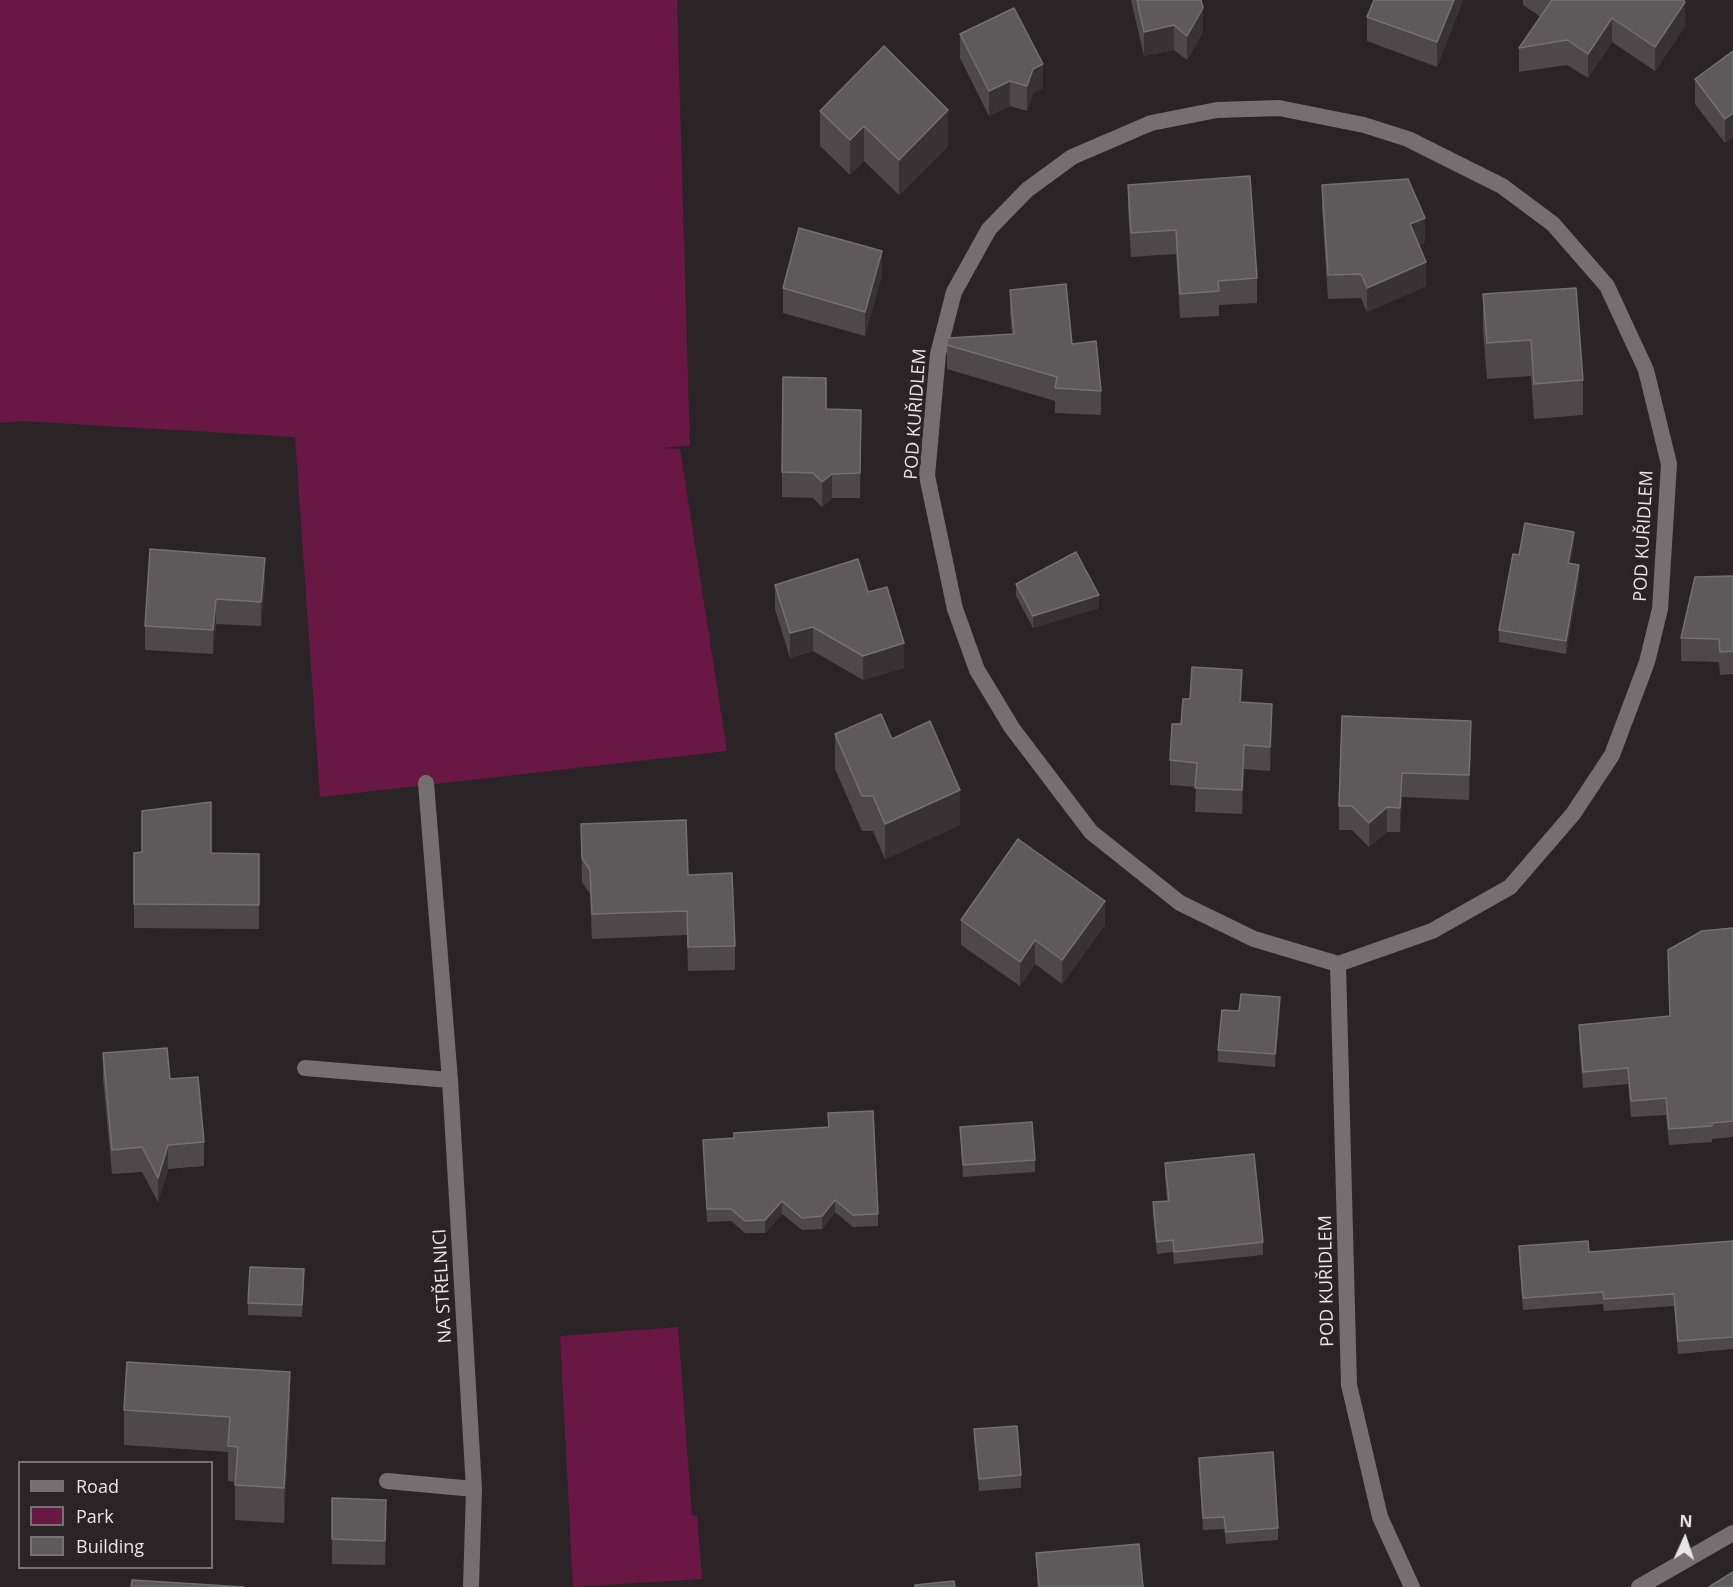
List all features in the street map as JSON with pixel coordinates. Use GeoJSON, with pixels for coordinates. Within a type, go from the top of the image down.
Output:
{"type":"FeatureCollection","features":[{"type":"Feature","properties":{"kind":"street","name":"POD KUŘIDLEM"},"geometry":{"type":"LineString","coordinates":[[1279,108],[1364,125],[1408,139],[1502,186],[1553,224],[1607,286],[1646,370],[1669,464],[1660,609],[1647,662],[1612,755],[1573,814],[1510,887],[1432,931],[1338,964],[1254,939],[1180,903],[1091,832],[1012,728],[977,670],[955,609],[927,476],[938,354],[954,292],[989,229],[1027,190],[1072,157],[1151,123],[1217,110],[1279,108]]}},
{"type":"Feature","properties":{"kind":"street","name":"NA STŘELNICI"},"geometry":{"type":"LineString","coordinates":[[426,783],[450,1080],[474,1489],[471,1587]]}},
{"type":"Feature","properties":{"kind":"street","name":"POD KUŘIDLEM"},"geometry":{"type":"LineString","coordinates":[[1338,964],[1349,1385],[1380,1517],[1412,1587]]}},
{"type":"Feature","properties":{"kind":"street"},"geometry":{"type":"LineString","coordinates":[[305,1068],[450,1080]]}},
{"type":"Feature","properties":{"kind":"street"},"geometry":{"type":"LineString","coordinates":[[387,1480],[474,1489]]}},
{"type":"Feature","properties":{"kind":"street"},"geometry":{"type":"LineString","coordinates":[[1639,1587],[1733,1533]]}},
{"type":"Feature","properties":{"kind":"green space"},"geometry":{"type":"Polygon","coordinates":[[[0,0],[677,0],[690,445],[663,448],[680,449],[727,751],[320,797],[295,437],[21,421],[0,423],[0,0]]]}},
{"type":"Feature","properties":{"kind":"green space"},"geometry":{"type":"Polygon","coordinates":[[[678,1327],[692,1515],[697,1516],[702,1579],[573,1587],[560,1336],[678,1327]]]}},
{"type":"Feature","properties":{"kind":"building"},"geometry":{"type":"Polygon","coordinates":[[[1137,0],[1201,0],[1203,8],[1187,36],[1174,25],[1144,32],[1137,0]]]}},
{"type":"Feature","properties":{"kind":"building"},"geometry":{"type":"Polygon","coordinates":[[[1374,0],[1454,0],[1437,42],[1367,17],[1374,0]]]}},
{"type":"Feature","properties":{"kind":"building"},"geometry":{"type":"Polygon","coordinates":[[[1552,0],[1683,0],[1685,2],[1655,47],[1612,18],[1588,54],[1567,40],[1519,48],[1552,0]]]}},
{"type":"Feature","properties":{"kind":"building"},"geometry":{"type":"Polygon","coordinates":[[[1014,8],[1043,64],[1033,69],[1027,86],[1010,81],[989,91],[960,34],[1014,8]]]}},
{"type":"Feature","properties":{"kind":"building"},"geometry":{"type":"Polygon","coordinates":[[[884,46],[948,110],[899,160],[864,126],[850,140],[820,111],[884,46]]]}},
{"type":"Feature","properties":{"kind":"building"},"geometry":{"type":"Polygon","coordinates":[[[1733,51],[1733,113],[1725,119],[1695,79],[1733,51]]]}},
{"type":"Feature","properties":{"kind":"building"},"geometry":{"type":"Polygon","coordinates":[[[1250,176],[1257,278],[1218,281],[1219,291],[1180,294],[1176,230],[1131,233],[1128,185],[1250,176]]]}},
{"type":"Feature","properties":{"kind":"building"},"geometry":{"type":"Polygon","coordinates":[[[1408,179],[1425,218],[1410,224],[1426,262],[1367,288],[1361,274],[1328,275],[1322,185],[1408,179]]]}},
{"type":"Feature","properties":{"kind":"building"},"geometry":{"type":"Polygon","coordinates":[[[799,228],[882,251],[865,312],[783,288],[799,228]]]}},
{"type":"Feature","properties":{"kind":"building"},"geometry":{"type":"Polygon","coordinates":[[[1066,284],[1072,344],[1096,341],[1101,391],[1055,388],[1057,377],[947,345],[948,338],[1014,334],[1010,290],[1066,284]]]}},
{"type":"Feature","properties":{"kind":"building"},"geometry":{"type":"Polygon","coordinates":[[[1576,288],[1583,380],[1534,384],[1531,340],[1487,343],[1483,294],[1576,288]]]}},
{"type":"Feature","properties":{"kind":"building"},"geometry":{"type":"Polygon","coordinates":[[[783,377],[826,378],[826,409],[861,410],[860,473],[832,474],[822,482],[813,473],[782,472],[783,377]]]}},
{"type":"Feature","properties":{"kind":"building"},"geometry":{"type":"Polygon","coordinates":[[[1525,523],[1574,532],[1568,563],[1579,565],[1566,641],[1499,630],[1513,554],[1519,555],[1525,523]]]}},
{"type":"Feature","properties":{"kind":"building"},"geometry":{"type":"Polygon","coordinates":[[[150,549],[265,558],[261,602],[216,599],[213,630],[145,626],[150,549]]]}},
{"type":"Feature","properties":{"kind":"building"},"geometry":{"type":"Polygon","coordinates":[[[1076,552],[1099,595],[1033,616],[1016,584],[1076,552]]]}},
{"type":"Feature","properties":{"kind":"building"},"geometry":{"type":"Polygon","coordinates":[[[858,559],[868,592],[887,587],[904,643],[863,656],[813,627],[790,633],[775,585],[858,559]]]}},
{"type":"Feature","properties":{"kind":"building"},"geometry":{"type":"Polygon","coordinates":[[[1733,576],[1733,651],[1720,652],[1719,639],[1681,638],[1695,577],[1733,576]]]}},
{"type":"Feature","properties":{"kind":"building"},"geometry":{"type":"Polygon","coordinates":[[[1192,667],[1242,670],[1240,702],[1272,704],[1270,747],[1244,745],[1242,790],[1195,788],[1197,763],[1170,760],[1172,724],[1181,724],[1183,699],[1190,699],[1192,667]]]}},
{"type":"Feature","properties":{"kind":"building"},"geometry":{"type":"Polygon","coordinates":[[[881,714],[892,739],[930,721],[960,790],[885,824],[873,796],[862,796],[835,734],[881,714]]]}},
{"type":"Feature","properties":{"kind":"building"},"geometry":{"type":"Polygon","coordinates":[[[1342,716],[1471,721],[1469,775],[1402,773],[1400,808],[1387,807],[1369,823],[1352,806],[1339,806],[1342,716]]]}},
{"type":"Feature","properties":{"kind":"building"},"geometry":{"type":"Polygon","coordinates":[[[211,802],[211,853],[259,854],[259,905],[134,904],[134,853],[142,852],[142,811],[211,802]]]}},
{"type":"Feature","properties":{"kind":"building"},"geometry":{"type":"Polygon","coordinates":[[[686,820],[688,875],[732,873],[735,946],[688,947],[687,911],[592,914],[590,870],[582,858],[581,824],[686,820]]]}},
{"type":"Feature","properties":{"kind":"building"},"geometry":{"type":"Polygon","coordinates":[[[1018,839],[1105,901],[1062,960],[1035,940],[1020,962],[961,920],[1018,839]]]}},
{"type":"Feature","properties":{"kind":"building"},"geometry":{"type":"Polygon","coordinates":[[[1733,928],[1733,1121],[1712,1123],[1712,1126],[1669,1129],[1666,1098],[1631,1101],[1628,1068],[1583,1072],[1579,1025],[1670,1016],[1668,950],[1702,931],[1733,928]]]}},
{"type":"Feature","properties":{"kind":"building"},"geometry":{"type":"Polygon","coordinates":[[[1241,994],[1280,997],[1275,1054],[1218,1050],[1222,1010],[1239,1011],[1241,994]]]}},
{"type":"Feature","properties":{"kind":"building"},"geometry":{"type":"Polygon","coordinates":[[[167,1048],[170,1079],[198,1077],[204,1142],[168,1145],[158,1178],[142,1147],[112,1150],[103,1053],[167,1048]]]}},
{"type":"Feature","properties":{"kind":"building"},"geometry":{"type":"Polygon","coordinates":[[[873,1111],[878,1214],[853,1215],[835,1200],[822,1216],[802,1218],[782,1201],[765,1220],[745,1221],[731,1209],[707,1209],[703,1140],[734,1138],[734,1133],[829,1127],[828,1113],[873,1111]]]}},
{"type":"Feature","properties":{"kind":"building"},"geometry":{"type":"Polygon","coordinates":[[[1032,1122],[1035,1160],[963,1165],[960,1127],[1032,1122]]]}},
{"type":"Feature","properties":{"kind":"building"},"geometry":{"type":"Polygon","coordinates":[[[1254,1154],[1263,1242],[1174,1252],[1173,1240],[1157,1242],[1153,1202],[1169,1201],[1165,1163],[1254,1154]]]}},
{"type":"Feature","properties":{"kind":"building"},"geometry":{"type":"Polygon","coordinates":[[[1588,1241],[1589,1252],[1733,1241],[1733,1337],[1678,1341],[1674,1294],[1604,1299],[1603,1292],[1523,1298],[1519,1246],[1588,1241]]]}},
{"type":"Feature","properties":{"kind":"building"},"geometry":{"type":"Polygon","coordinates":[[[250,1267],[304,1269],[302,1305],[248,1303],[250,1267]]]}},
{"type":"Feature","properties":{"kind":"building"},"geometry":{"type":"Polygon","coordinates":[[[127,1362],[290,1372],[284,1488],[235,1485],[238,1447],[228,1446],[230,1417],[124,1410],[127,1362]]]}},
{"type":"Feature","properties":{"kind":"building"},"geometry":{"type":"Polygon","coordinates":[[[1017,1426],[1021,1475],[979,1479],[974,1429],[1017,1426]]]}},
{"type":"Feature","properties":{"kind":"building"},"geometry":{"type":"Polygon","coordinates":[[[1273,1452],[1278,1528],[1226,1532],[1224,1517],[1203,1518],[1199,1458],[1273,1452]]]}},
{"type":"Feature","properties":{"kind":"building"},"geometry":{"type":"Polygon","coordinates":[[[332,1498],[386,1500],[385,1541],[332,1539],[332,1498]]]}},
{"type":"Feature","properties":{"kind":"building"},"geometry":{"type":"Polygon","coordinates":[[[1139,1544],[1143,1587],[1039,1587],[1036,1553],[1139,1544]]]}},
{"type":"Feature","properties":{"kind":"building"},"geometry":{"type":"Polygon","coordinates":[[[1733,1572],[1733,1587],[1709,1587],[1733,1572]]]}},
{"type":"Feature","properties":{"kind":"building"},"geometry":{"type":"Polygon","coordinates":[[[132,1580],[244,1587],[131,1587],[132,1580]]]}},
{"type":"Feature","properties":{"kind":"building"},"geometry":{"type":"Polygon","coordinates":[[[954,1581],[955,1587],[915,1587],[915,1585],[954,1581]]]}}]}
